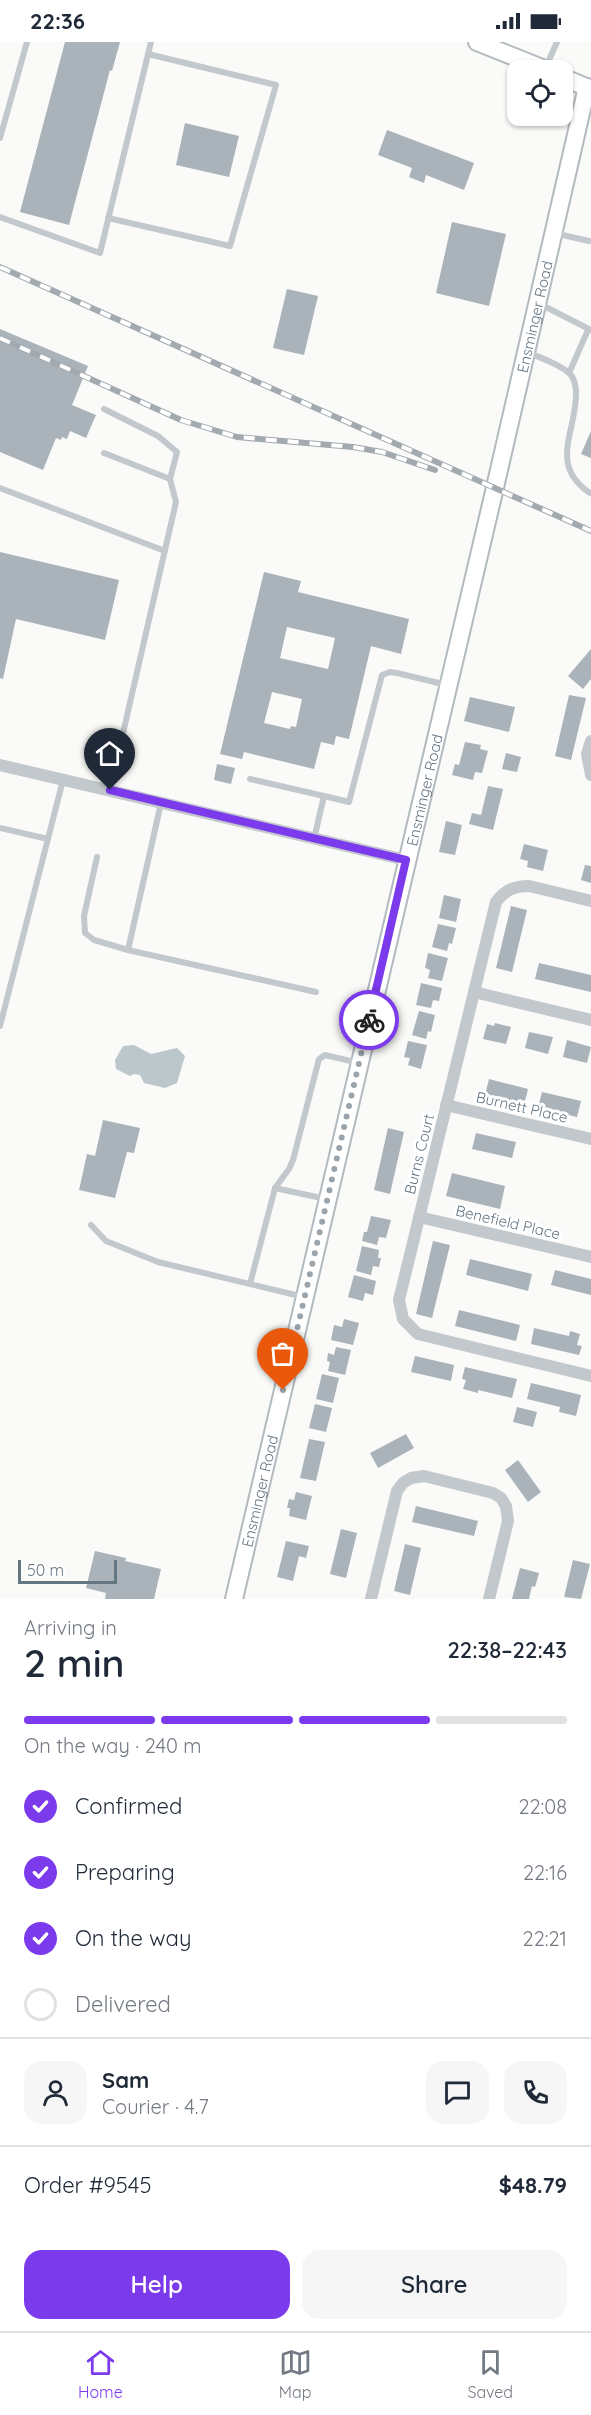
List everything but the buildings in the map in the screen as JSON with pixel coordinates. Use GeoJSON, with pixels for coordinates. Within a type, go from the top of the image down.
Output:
{"type":"FeatureCollection","features":[{"type":"Feature","properties":{"kind":"street"},"geometry":{"type":"LineString","coordinates":[[477,42],[521,60]]}},
{"type":"Feature","properties":{"kind":"street"},"geometry":{"type":"LineString","coordinates":[[573,81],[589,88]]}},
{"type":"Feature","properties":{"kind":"street","name":"Ensminger Road"},"geometry":{"type":"LineString","coordinates":[[234,1599],[553,233],[589,88]]}},
{"type":"Feature","properties":{"kind":"street"},"geometry":{"type":"LineString","coordinates":[[591,741],[587,754],[591,775]]}},
{"type":"Feature","properties":{"kind":"street"},"geometry":{"type":"LineString","coordinates":[[0,765],[406,860]]}},
{"type":"Feature","properties":{"kind":"street","name":"Burns Court"},"geometry":{"type":"LineString","coordinates":[[591,901],[529,886],[519,886],[501,895],[496,902],[399,1300],[403,1319],[410,1328],[427,1338],[591,1376]]}},
{"type":"Feature","properties":{"kind":"street"},"geometry":{"type":"LineString","coordinates":[[474,992],[591,1020]]}},
{"type":"Feature","properties":{"kind":"street","name":"Burnett Place"},"geometry":{"type":"LineString","coordinates":[[446,1105],[591,1138]]}},
{"type":"Feature","properties":{"kind":"street","name":"Benefield Place"},"geometry":{"type":"LineString","coordinates":[[419,1217],[591,1257]]}},
{"type":"Feature","properties":{"kind":"street"},"geometry":{"type":"LineString","coordinates":[[371,1599],[397,1491],[403,1483],[420,1476],[493,1492],[506,1506],[508,1521],[489,1599]]}},
{"type":"Feature","properties":{"kind":"lane"},"geometry":{"type":"LineString","coordinates":[[0,138],[27,42]]}},
{"type":"Feature","properties":{"kind":"lane"},"geometry":{"type":"LineString","coordinates":[[0,217],[100,252],[151,42]]}},
{"type":"Feature","properties":{"kind":"lane"},"geometry":{"type":"LineString","coordinates":[[550,60],[557,42]]}},
{"type":"Feature","properties":{"kind":"lane"},"geometry":{"type":"LineString","coordinates":[[108,218],[230,246],[276,85],[148,54]]}},
{"type":"Feature","properties":{"kind":"lane"},"geometry":{"type":"LineString","coordinates":[[553,233],[589,241]]}},
{"type":"Feature","properties":{"kind":"lane"},"geometry":{"type":"LineString","coordinates":[[537,303],[589,330],[570,373]]}},
{"type":"Feature","properties":{"kind":"lane"},"geometry":{"type":"LineString","coordinates":[[526,352],[570,373],[575,381],[576,411],[566,456],[568,467],[578,484],[590,493]]}},
{"type":"Feature","properties":{"kind":"lane"},"geometry":{"type":"LineString","coordinates":[[104,409],[158,436],[177,452],[170,479],[176,502],[110,790]]}},
{"type":"Feature","properties":{"kind":"lane"},"geometry":{"type":"LineString","coordinates":[[104,453],[170,479]]}},
{"type":"Feature","properties":{"kind":"lane"},"geometry":{"type":"LineString","coordinates":[[0,489],[165,551]]}},
{"type":"Feature","properties":{"kind":"lane"},"geometry":{"type":"LineString","coordinates":[[250,779],[349,802],[382,675],[390,672],[397,673],[448,685]]}},
{"type":"Feature","properties":{"kind":"lane"},"geometry":{"type":"LineString","coordinates":[[0,1026],[64,780]]}},
{"type":"Feature","properties":{"kind":"lane"},"geometry":{"type":"LineString","coordinates":[[314,839],[324,796]]}},
{"type":"Feature","properties":{"kind":"lane"},"geometry":{"type":"LineString","coordinates":[[128,950],[161,802]]}},
{"type":"Feature","properties":{"kind":"lane"},"geometry":{"type":"LineString","coordinates":[[0,828],[48,839]]}},
{"type":"Feature","properties":{"kind":"lane"},"geometry":{"type":"LineString","coordinates":[[97,857],[84,916],[86,933],[94,940],[128,950],[316,992]]}},
{"type":"Feature","properties":{"kind":"lane"},"geometry":{"type":"LineString","coordinates":[[250,1284],[275,1188],[293,1160],[319,1059],[325,1055],[359,1063]]}},
{"type":"Feature","properties":{"kind":"lane"},"geometry":{"type":"LineString","coordinates":[[275,1188],[327,1199]]}},
{"type":"Feature","properties":{"kind":"lane"},"geometry":{"type":"LineString","coordinates":[[91,1225],[106,1241],[158,1262],[304,1297]]}},
{"type":"Feature","properties":{"kind":"shaded area"},"geometry":{"type":"Polygon","coordinates":[[[134,1045],[151,1054],[177,1048],[185,1056],[177,1083],[165,1088],[144,1083],[140,1075],[130,1076],[116,1069],[115,1060],[123,1046],[134,1045]]]}},
{"type":"Feature","properties":{"kind":"railway"},"geometry":{"type":"LineString","coordinates":[[0,267],[591,531]]}},
{"type":"Feature","properties":{"kind":"railway"},"geometry":{"type":"LineString","coordinates":[[0,338],[181,420],[237,437],[353,447],[382,452],[435,470]]}},
{"type":"Feature","properties":{"kind":"way so far"},"geometry":{"type":"LineString","coordinates":[[283,1390],[369,1020]]}},
{"type":"Feature","properties":{"kind":"route"},"geometry":{"type":"LineString","coordinates":[[110,790],[406,860],[369,1020]]}}]}
